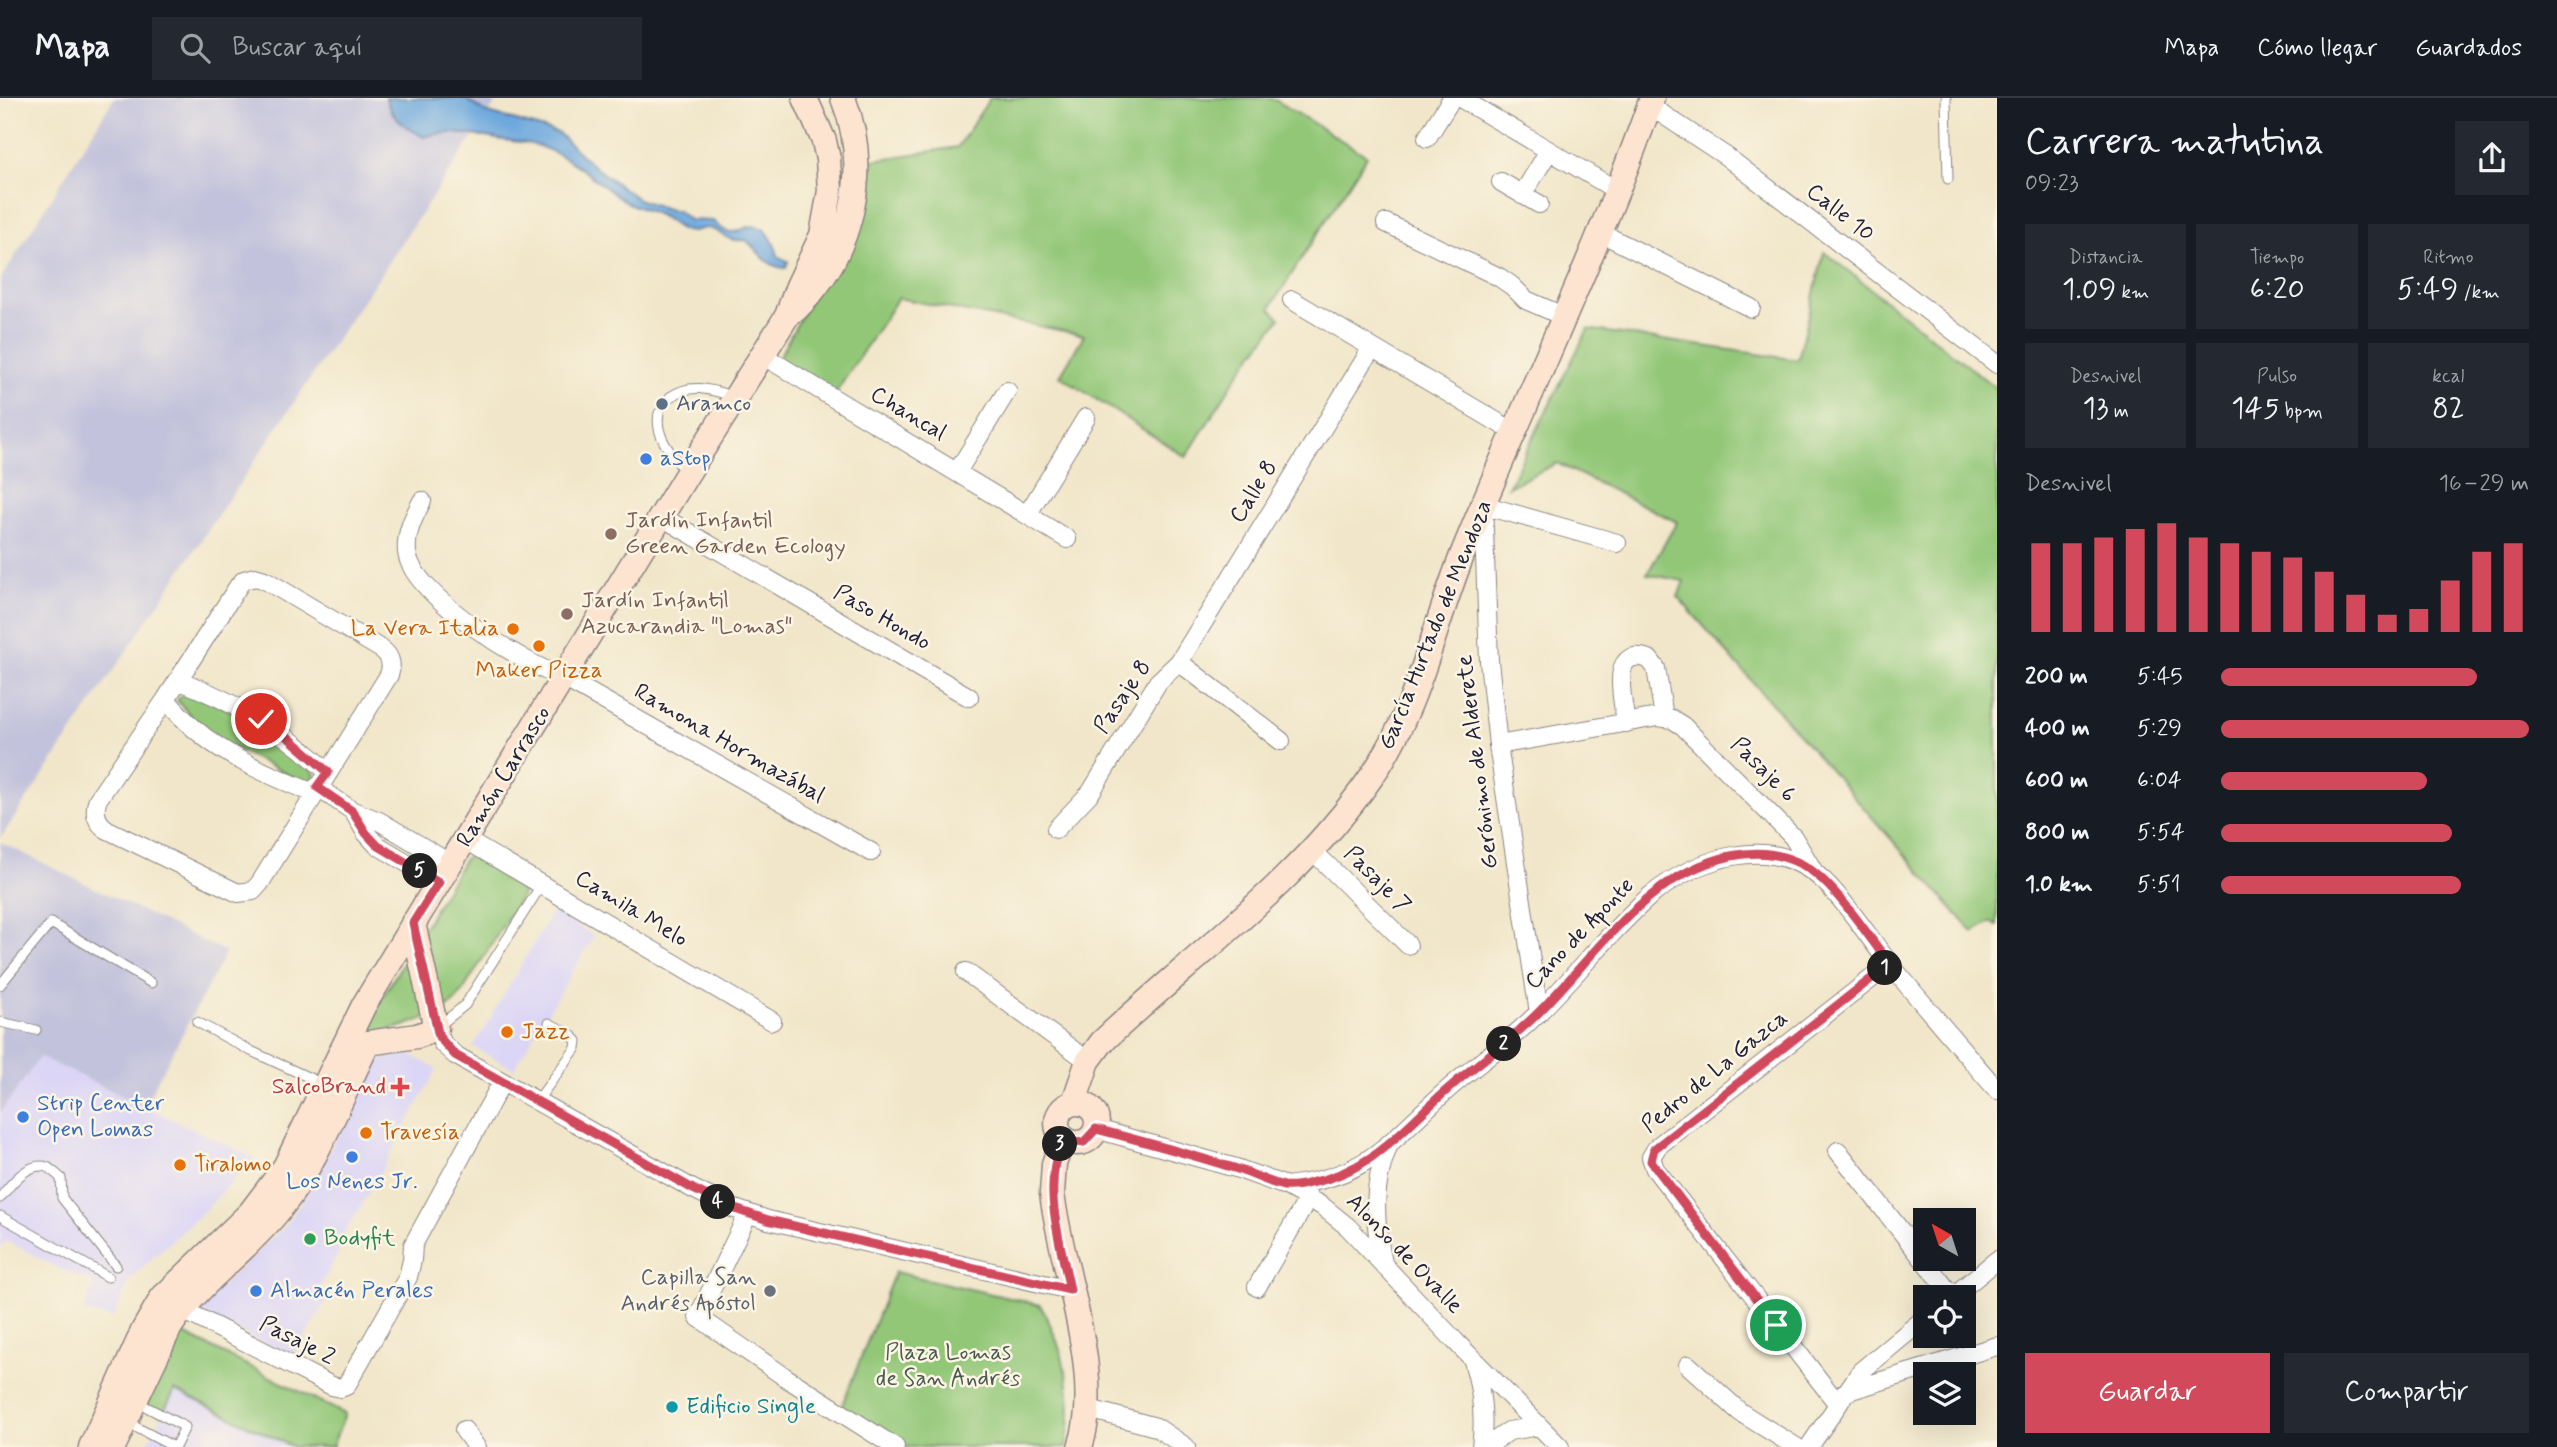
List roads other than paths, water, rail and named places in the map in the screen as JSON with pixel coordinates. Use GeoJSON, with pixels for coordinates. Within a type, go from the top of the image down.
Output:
{"type":"FeatureCollection","features":[{"type":"Feature","properties":{"kind":"main road","name":"Ramón Carrasco"},"geometry":{"type":"LineString","coordinates":[[91,1447],[181,1309],[256,1236],[282,1207],[302,1177],[361,1033],[413,923],[687,474],[787,316],[822,235],[830,191],[824,141],[805,98]]}},
{"type":"Feature","properties":{"kind":"main road","name":"Ramón Carrasco"},"geometry":{"type":"LineString","coordinates":[[787,316],[806,299],[827,271],[846,233],[851,213],[857,155],[851,121],[843,98]]}},
{"type":"Feature","properties":{"kind":"main road","name":"García Hurtado de Mendoza"},"geometry":{"type":"LineString","coordinates":[[1074,1102],[1088,1061],[1110,1035],[1241,920],[1311,849],[1361,791],[1393,739],[1415,688],[1464,551],[1651,102]]}},
{"type":"Feature","properties":{"kind":"main road"},"geometry":{"type":"LineString","coordinates":[[361,1033],[416,1036],[436,1029],[413,923]]}},
{"type":"Feature","properties":{"kind":"main road","name":"Ramón Carrasco"},"geometry":{"type":"LineString","coordinates":[[113,1447],[120,1406],[156,1306],[170,1288],[264,1196],[285,1167],[325,1085],[361,1033]]}},
{"type":"Feature","properties":{"kind":"main road"},"geometry":{"type":"LineString","coordinates":[[1080,1102],[1091,1107],[1097,1117],[1096,1129],[1084,1142],[1073,1143],[1063,1138],[1057,1128],[1057,1116],[1063,1107],[1080,1102]]}},
{"type":"Feature","properties":{"kind":"main road"},"geometry":{"type":"LineString","coordinates":[[1063,1138],[1054,1164],[1052,1193],[1086,1372],[1088,1409],[1080,1447]]}},
{"type":"Feature","properties":{"kind":"street"},"geometry":{"type":"LineString","coordinates":[[1427,138],[1452,98]]}},
{"type":"Feature","properties":{"kind":"street"},"geometry":{"type":"LineString","coordinates":[[1460,98],[1616,190]]}},
{"type":"Feature","properties":{"kind":"street","name":"Calle 10"},"geometry":{"type":"LineString","coordinates":[[1651,102],[1997,364]]}},
{"type":"Feature","properties":{"kind":"street"},"geometry":{"type":"LineString","coordinates":[[1522,195],[1549,150]]}},
{"type":"Feature","properties":{"kind":"street"},"geometry":{"type":"LineString","coordinates":[[1501,182],[1539,204]]}},
{"type":"Feature","properties":{"kind":"street"},"geometry":{"type":"LineString","coordinates":[[1386,223],[1499,277],[1526,300],[1563,316]]}},
{"type":"Feature","properties":{"kind":"street"},"geometry":{"type":"LineString","coordinates":[[1598,232],[1751,308]]}},
{"type":"Feature","properties":{"kind":"street"},"geometry":{"type":"LineString","coordinates":[[1292,300],[1514,432]]}},
{"type":"Feature","properties":{"kind":"street","name":"Calle 8"},"geometry":{"type":"LineString","coordinates":[[1179,663],[1372,348]]}},
{"type":"Feature","properties":{"kind":"street","name":"Chancal"},"geometry":{"type":"LineString","coordinates":[[762,355],[1067,539]]}},
{"type":"Feature","properties":{"kind":"street"},"geometry":{"type":"LineString","coordinates":[[957,472],[1007,391]]}},
{"type":"Feature","properties":{"kind":"street"},"geometry":{"type":"LineString","coordinates":[[1027,515],[1086,418]]}},
{"type":"Feature","properties":{"kind":"street","name":"Ramona Hormazábal"},"geometry":{"type":"LineString","coordinates":[[422,501],[408,534],[407,554],[414,571],[435,597],[518,657],[564,678],[871,852]]}},
{"type":"Feature","properties":{"kind":"street"},"geometry":{"type":"LineString","coordinates":[[1483,505],[1617,543]]}},
{"type":"Feature","properties":{"kind":"street","name":"Gerónimo de Alderete"},"geometry":{"type":"LineString","coordinates":[[1483,505],[1489,661],[1498,745],[1539,1013]]}},
{"type":"Feature","properties":{"kind":"street","name":"Paso Hondo"},"geometry":{"type":"LineString","coordinates":[[662,517],[969,697]]}},
{"type":"Feature","properties":{"kind":"street"},"geometry":{"type":"LineString","coordinates":[[250,578],[265,580],[381,649],[391,661],[389,675],[257,887],[243,893],[233,891],[103,827],[95,811],[98,799],[178,680],[239,585],[250,578]]}},
{"type":"Feature","properties":{"kind":"street"},"geometry":{"type":"LineString","coordinates":[[1498,745],[1664,717],[1657,668],[1649,659],[1640,657],[1626,662],[1621,670],[1626,723]]}},
{"type":"Feature","properties":{"kind":"street","name":"Pasaje 8"},"geometry":{"type":"LineString","coordinates":[[1056,829],[1091,792],[1158,682],[1179,663],[1281,741]]}},
{"type":"Feature","properties":{"kind":"street"},"geometry":{"type":"LineString","coordinates":[[178,680],[222,698],[261,719],[289,738],[328,772]]}},
{"type":"Feature","properties":{"kind":"street"},"geometry":{"type":"LineString","coordinates":[[166,699],[189,725],[218,748],[257,770],[316,790],[352,811],[377,845],[445,873]]}},
{"type":"Feature","properties":{"kind":"street","name":"Pasaje 6"},"geometry":{"type":"LineString","coordinates":[[1664,717],[1683,726],[1784,826],[1802,848],[1814,872]]}},
{"type":"Feature","properties":{"kind":"street","name":"Camila Melo"},"geometry":{"type":"LineString","coordinates":[[466,840],[772,1021]]}},
{"type":"Feature","properties":{"kind":"street","name":"Pasaje 7"},"geometry":{"type":"LineString","coordinates":[[1311,849],[1408,945]]}},
{"type":"Feature","properties":{"kind":"street","name":"Cano de Aponte"},"geometry":{"type":"LineString","coordinates":[[1286,1186],[1313,1183],[1339,1175],[1364,1164],[1388,1147],[1448,1089],[1539,1013],[1637,908],[1664,885],[1696,866],[1735,855],[1767,854],[1793,861],[1814,872],[1833,891],[1890,964],[1997,1090]]}},
{"type":"Feature","properties":{"kind":"street","name":"Pedro de La Gazca"},"geometry":{"type":"LineString","coordinates":[[1841,1398],[1655,1169],[1651,1157],[1654,1149],[1890,964]]}},
{"type":"Feature","properties":{"kind":"street"},"geometry":{"type":"LineString","coordinates":[[966,972],[1088,1061]]}},
{"type":"Feature","properties":{"kind":"street"},"geometry":{"type":"LineString","coordinates":[[436,1029],[448,1050],[693,1189],[748,1214],[1070,1290]]}},
{"type":"Feature","properties":{"kind":"street","name":"Pasaje 2"},"geometry":{"type":"LineString","coordinates":[[181,1309],[332,1386],[346,1386],[408,1277],[413,1245],[502,1082]]}},
{"type":"Feature","properties":{"kind":"street","name":"Alonso de Ovalle"},"geometry":{"type":"LineString","coordinates":[[1096,1129],[1236,1168],[1309,1197],[1348,1227],[1472,1359],[1560,1447]]}},
{"type":"Feature","properties":{"kind":"street"},"geometry":{"type":"LineString","coordinates":[[1383,1264],[1375,1207],[1380,1170],[1388,1147]]}},
{"type":"Feature","properties":{"kind":"street"},"geometry":{"type":"LineString","coordinates":[[1838,1151],[1943,1285]]}},
{"type":"Feature","properties":{"kind":"street"},"geometry":{"type":"LineString","coordinates":[[1257,1287],[1309,1197]]}},
{"type":"Feature","properties":{"kind":"street"},"geometry":{"type":"LineString","coordinates":[[748,1214],[698,1317],[785,1377],[895,1447]]}},
{"type":"Feature","properties":{"kind":"street"},"geometry":{"type":"LineString","coordinates":[[1966,1285],[1997,1260]]}},
{"type":"Feature","properties":{"kind":"street"},"geometry":{"type":"LineString","coordinates":[[1809,1447],[1841,1398],[1873,1359],[1913,1327]]}},
{"type":"Feature","properties":{"kind":"street"},"geometry":{"type":"LineString","coordinates":[[1841,1398],[1997,1346]]}},
{"type":"Feature","properties":{"kind":"street"},"geometry":{"type":"LineString","coordinates":[[1472,1359],[1482,1403],[1483,1447]]}},
{"type":"Feature","properties":{"kind":"street"},"geometry":{"type":"LineString","coordinates":[[1688,1365],[1740,1412],[1796,1447]]}},
{"type":"Feature","properties":{"kind":"street"},"geometry":{"type":"LineString","coordinates":[[1088,1409],[1156,1427],[1186,1447]]}},
{"type":"Feature","properties":{"kind":"street"},"geometry":{"type":"LineString","coordinates":[[1483,1447],[1509,1431],[1539,1426]]}},
{"type":"Feature","properties":{"kind":"street"},"geometry":{"type":"LineString","coordinates":[[464,1430],[476,1447]]}},
{"type":"Feature","properties":{"kind":"lane"},"geometry":{"type":"LineString","coordinates":[[1946,98],[1948,179]]}},
{"type":"Feature","properties":{"kind":"lane"},"geometry":{"type":"LineString","coordinates":[[670,397],[678,391],[702,387],[735,397]]}},
{"type":"Feature","properties":{"kind":"lane"},"geometry":{"type":"LineString","coordinates":[[659,413],[657,424],[666,446],[687,474]]}},
{"type":"Feature","properties":{"kind":"lane"},"geometry":{"type":"LineString","coordinates":[[436,1029],[465,1005],[541,884]]}},
{"type":"Feature","properties":{"kind":"lane"},"geometry":{"type":"LineString","coordinates":[[0,985],[51,923],[151,984]]}},
{"type":"Feature","properties":{"kind":"lane"},"geometry":{"type":"LineString","coordinates":[[0,1021],[36,1030]]}},
{"type":"Feature","properties":{"kind":"lane"},"geometry":{"type":"LineString","coordinates":[[197,1022],[251,1051],[325,1085]]}},
{"type":"Feature","properties":{"kind":"lane"},"geometry":{"type":"LineString","coordinates":[[537,1101],[576,1048],[577,1041],[570,1034],[550,1023]]}},
{"type":"Feature","properties":{"kind":"lane"},"geometry":{"type":"LineString","coordinates":[[0,1198],[11,1184],[34,1167],[47,1167],[61,1178],[62,1198],[116,1266]]}},
{"type":"Feature","properties":{"kind":"lane"},"geometry":{"type":"LineString","coordinates":[[0,1216],[108,1276]]}},
{"type":"Feature","properties":{"kind":"lane"},"geometry":{"type":"LineString","coordinates":[[120,1406],[184,1427],[175,1447],[120,1406]]}},
{"type":"Feature","properties":{"kind":"water"},"geometry":{"type":"Polygon","coordinates":[[[386,98],[464,98],[485,112],[558,133],[597,169],[638,199],[678,211],[689,220],[713,221],[728,231],[734,232],[753,226],[763,229],[770,237],[779,258],[788,261],[786,268],[768,262],[746,240],[730,239],[708,228],[689,232],[659,215],[628,203],[569,161],[543,147],[460,134],[442,133],[424,137],[395,117],[386,98]]]}},
{"type":"Feature","properties":{"kind":"place","name":"Aramco"},"geometry":{"type":"Point","coordinates":[662,404]}},
{"type":"Feature","properties":{"kind":"place","name":"aStop"},"geometry":{"type":"Point","coordinates":[646,459]}},
{"type":"Feature","properties":{"kind":"place","name":"Jardín Infantil Green Garden Ecology"},"geometry":{"type":"Point","coordinates":[611,534]}},
{"type":"Feature","properties":{"kind":"place","name":"Jardín Infantil Azucarandia \"Lomas\""},"geometry":{"type":"Point","coordinates":[567,614]}},
{"type":"Feature","properties":{"kind":"place","name":"La Vera Italia"},"geometry":{"type":"Point","coordinates":[513,629]}},
{"type":"Feature","properties":{"kind":"place","name":"Maker Pizza"},"geometry":{"type":"Point","coordinates":[539,646]}},
{"type":"Feature","properties":{"kind":"place","name":"Jazz"},"geometry":{"type":"Point","coordinates":[507,1032]}},
{"type":"Feature","properties":{"kind":"place","name":"SalcoBrand"},"geometry":{"type":"Point","coordinates":[400,1087]}},
{"type":"Feature","properties":{"kind":"place","name":"Strip Center Open Lomas"},"geometry":{"type":"Point","coordinates":[23,1117]}},
{"type":"Feature","properties":{"kind":"place","name":"Travesía"},"geometry":{"type":"Point","coordinates":[366,1133]}},
{"type":"Feature","properties":{"kind":"place","name":"Los Nenes Jr."},"geometry":{"type":"Point","coordinates":[352,1157]}},
{"type":"Feature","properties":{"kind":"place","name":"Tiralomo"},"geometry":{"type":"Point","coordinates":[180,1165]}},
{"type":"Feature","properties":{"kind":"place","name":"Bodyfit"},"geometry":{"type":"Point","coordinates":[310,1239]}},
{"type":"Feature","properties":{"kind":"place","name":"Almacén Perales"},"geometry":{"type":"Point","coordinates":[256,1291]}},
{"type":"Feature","properties":{"kind":"place","name":"Capilla San Andrés Apóstol"},"geometry":{"type":"Point","coordinates":[770,1291]}},
{"type":"Feature","properties":{"kind":"place","name":"Edificio Single"},"geometry":{"type":"Point","coordinates":[672,1407]}},
{"type":"Feature","properties":{"kind":"park label","name":"Plaza Lomas de San Andrés"},"geometry":{"type":"Point","coordinates":[948,1366]}}]}
